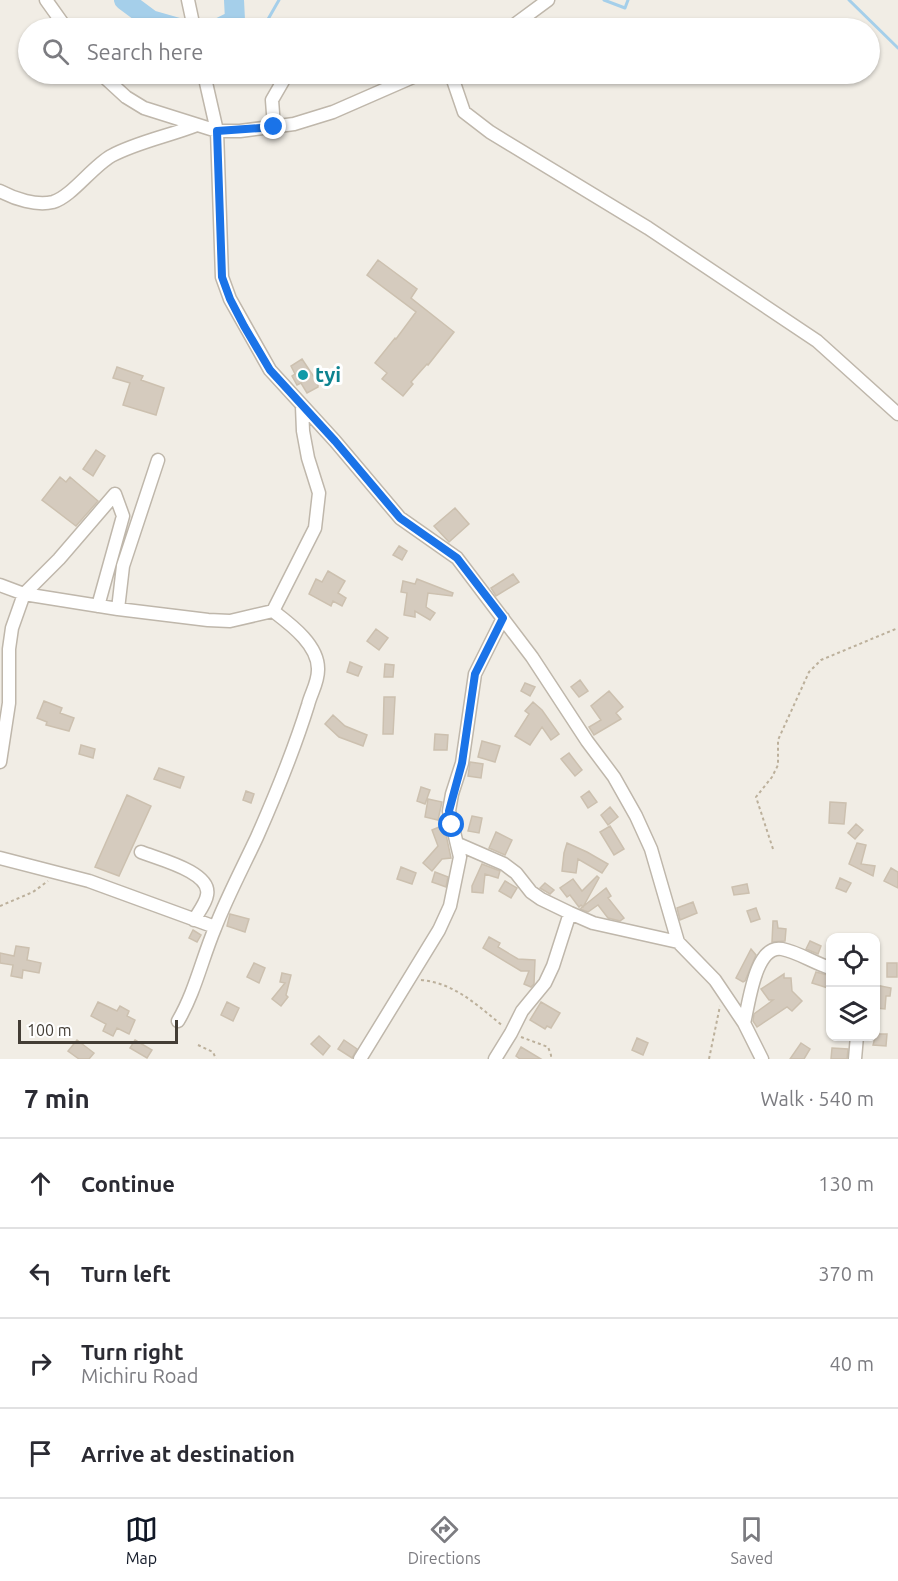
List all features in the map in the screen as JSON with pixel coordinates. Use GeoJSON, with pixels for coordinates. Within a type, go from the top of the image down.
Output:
{"type":"FeatureCollection","features":[{"type":"Feature","properties":{"kind":"street"},"geometry":{"type":"LineString","coordinates":[[46,0],[59,18]]}},
{"type":"Feature","properties":{"kind":"street"},"geometry":{"type":"LineString","coordinates":[[188,0],[192,18]]}},
{"type":"Feature","properties":{"kind":"street"},"geometry":{"type":"LineString","coordinates":[[524,18],[548,0]]}},
{"type":"Feature","properties":{"kind":"street"},"geometry":{"type":"LineString","coordinates":[[112,84],[126,97],[144,108],[217,131],[294,124],[333,112],[397,84]]}},
{"type":"Feature","properties":{"kind":"street"},"geometry":{"type":"LineString","coordinates":[[206,84],[217,131],[222,277],[230,299],[270,370],[335,441],[400,518],[457,558],[532,657],[587,741],[614,777],[636,816],[651,849],[678,942],[715,980],[744,1023],[762,1059]]}},
{"type":"Feature","properties":{"kind":"street"},"geometry":{"type":"LineString","coordinates":[[274,127],[273,100],[282,84]]}},
{"type":"Feature","properties":{"kind":"street"},"geometry":{"type":"LineString","coordinates":[[454,84],[464,112],[483,127],[648,228],[817,341],[898,414]]}},
{"type":"Feature","properties":{"kind":"street"},"geometry":{"type":"LineString","coordinates":[[0,191],[18,199],[39,202],[54,201],[64,196],[109,157],[197,125]]}},
{"type":"Feature","properties":{"kind":"street"},"geometry":{"type":"LineString","coordinates":[[273,611],[315,528],[318,516],[319,493],[308,458],[303,431],[302,406]]}},
{"type":"Feature","properties":{"kind":"street"},"geometry":{"type":"LineString","coordinates":[[118,609],[123,566],[158,460]]}},
{"type":"Feature","properties":{"kind":"street"},"geometry":{"type":"LineString","coordinates":[[0,762],[9,703],[9,649],[12,628],[24,594],[115,494],[123,516],[98,606]]}},
{"type":"Feature","properties":{"kind":"street"},"geometry":{"type":"LineString","coordinates":[[0,585],[24,594],[98,606],[230,621],[273,611]]}},
{"type":"Feature","properties":{"kind":"street"},"geometry":{"type":"LineString","coordinates":[[178,1021],[190,998],[215,927],[279,786],[316,683],[318,668],[315,656],[295,628],[273,611]]}},
{"type":"Feature","properties":{"kind":"street"},"geometry":{"type":"LineString","coordinates":[[360,1059],[439,930],[450,906],[459,867],[458,844],[449,811],[462,763],[475,674],[503,618]]}},
{"type":"Feature","properties":{"kind":"street"},"geometry":{"type":"LineString","coordinates":[[458,844],[504,864],[516,873],[531,892],[570,913],[593,923],[678,942]]}},
{"type":"Feature","properties":{"kind":"street"},"geometry":{"type":"LineString","coordinates":[[141,852],[197,873],[206,884],[207,895],[195,920]]}},
{"type":"Feature","properties":{"kind":"street"},"geometry":{"type":"LineString","coordinates":[[0,858],[89,881],[215,927]]}},
{"type":"Feature","properties":{"kind":"street"},"geometry":{"type":"LineString","coordinates":[[495,1059],[522,1011],[545,983],[553,966],[570,913]]}},
{"type":"Feature","properties":{"kind":"street"},"geometry":{"type":"LineString","coordinates":[[744,1023],[758,968],[763,955],[770,950],[778,948],[789,951],[826,966]]}},
{"type":"Feature","properties":{"kind":"street"},"geometry":{"type":"LineString","coordinates":[[855,1059],[857,1041]]}},
{"type":"Feature","properties":{"kind":"path"},"geometry":{"type":"LineString","coordinates":[[773,849],[756,797],[772,777],[778,765],[778,740],[809,672],[820,660],[898,628]]}},
{"type":"Feature","properties":{"kind":"path"},"geometry":{"type":"LineString","coordinates":[[0,906],[33,891],[59,873]]}},
{"type":"Feature","properties":{"kind":"path"},"geometry":{"type":"LineString","coordinates":[[409,978],[428,980],[460,992],[511,1033],[548,1047],[551,1059]]}},
{"type":"Feature","properties":{"kind":"path"},"geometry":{"type":"LineString","coordinates":[[709,1059],[724,993]]}},
{"type":"Feature","properties":{"kind":"path"},"geometry":{"type":"LineString","coordinates":[[198,1045],[213,1052],[216,1059]]}},
{"type":"Feature","properties":{"kind":"building"},"geometry":{"type":"Polygon","coordinates":[[[378,260],[417,289],[411,298],[454,332],[428,365],[411,382],[413,384],[403,396],[382,379],[387,373],[375,363],[416,312],[367,275],[378,260]]]}},
{"type":"Feature","properties":{"kind":"building","name":"tyi"},"geometry":{"type":"Polygon","coordinates":[[[302,359],[318,383],[318,387],[307,393],[301,383],[297,385],[292,376],[295,374],[291,366],[302,359]]]}},
{"type":"Feature","properties":{"kind":"building"},"geometry":{"type":"Polygon","coordinates":[[[117,367],[143,376],[141,380],[164,388],[156,415],[123,405],[130,383],[113,378],[117,367]]]}},
{"type":"Feature","properties":{"kind":"building"},"geometry":{"type":"Polygon","coordinates":[[[96,450],[105,456],[93,476],[83,469],[96,450]]]}},
{"type":"Feature","properties":{"kind":"building"},"geometry":{"type":"Polygon","coordinates":[[[60,477],[66,482],[70,477],[98,501],[76,526],[42,500],[60,477]]]}},
{"type":"Feature","properties":{"kind":"building"},"geometry":{"type":"Polygon","coordinates":[[[455,508],[469,524],[449,542],[434,526],[455,508]]]}},
{"type":"Feature","properties":{"kind":"building"},"geometry":{"type":"Polygon","coordinates":[[[399,546],[407,551],[402,560],[393,555],[399,546]]]}},
{"type":"Feature","properties":{"kind":"building"},"geometry":{"type":"Polygon","coordinates":[[[328,571],[345,581],[338,593],[346,598],[342,606],[333,601],[331,606],[309,594],[316,579],[322,582],[328,571]]]}},
{"type":"Feature","properties":{"kind":"building"},"geometry":{"type":"Polygon","coordinates":[[[513,574],[519,582],[496,596],[491,588],[513,574]]]}},
{"type":"Feature","properties":{"kind":"building"},"geometry":{"type":"Polygon","coordinates":[[[417,579],[453,593],[452,596],[428,593],[426,607],[435,613],[430,620],[415,611],[415,617],[404,615],[407,593],[401,592],[403,581],[415,584],[417,579]]]}},
{"type":"Feature","properties":{"kind":"building"},"geometry":{"type":"Polygon","coordinates":[[[376,629],[388,638],[379,650],[367,641],[376,629]]]}},
{"type":"Feature","properties":{"kind":"building"},"geometry":{"type":"Polygon","coordinates":[[[350,662],[362,667],[358,676],[347,672],[350,662]]]}},
{"type":"Feature","properties":{"kind":"building"},"geometry":{"type":"Polygon","coordinates":[[[385,664],[394,665],[393,677],[384,677],[385,664]]]}},
{"type":"Feature","properties":{"kind":"building"},"geometry":{"type":"Polygon","coordinates":[[[580,680],[588,691],[579,697],[571,687],[580,680]]]}},
{"type":"Feature","properties":{"kind":"building"},"geometry":{"type":"Polygon","coordinates":[[[525,683],[535,687],[530,696],[521,691],[525,683]]]}},
{"type":"Feature","properties":{"kind":"building"},"geometry":{"type":"Polygon","coordinates":[[[609,691],[623,707],[616,713],[621,719],[594,735],[589,727],[601,720],[591,706],[609,691]]]}},
{"type":"Feature","properties":{"kind":"building"},"geometry":{"type":"Polygon","coordinates":[[[384,697],[395,697],[393,734],[383,734],[384,697]]]}},
{"type":"Feature","properties":{"kind":"building"},"geometry":{"type":"Polygon","coordinates":[[[44,701],[62,708],[60,713],[74,718],[69,731],[46,725],[47,722],[37,718],[44,701]]]}},
{"type":"Feature","properties":{"kind":"building"},"geometry":{"type":"Polygon","coordinates":[[[533,702],[542,710],[559,734],[551,740],[542,727],[530,745],[515,736],[529,714],[525,711],[533,702]]]}},
{"type":"Feature","properties":{"kind":"building"},"geometry":{"type":"Polygon","coordinates":[[[333,715],[345,726],[367,735],[363,746],[339,737],[325,724],[333,715]]]}},
{"type":"Feature","properties":{"kind":"building"},"geometry":{"type":"Polygon","coordinates":[[[435,734],[448,735],[447,750],[434,750],[435,734]]]}},
{"type":"Feature","properties":{"kind":"building"},"geometry":{"type":"Polygon","coordinates":[[[482,741],[500,746],[495,762],[478,757],[482,741]]]}},
{"type":"Feature","properties":{"kind":"building"},"geometry":{"type":"Polygon","coordinates":[[[81,745],[95,749],[93,758],[79,754],[81,745]]]}},
{"type":"Feature","properties":{"kind":"building"},"geometry":{"type":"Polygon","coordinates":[[[569,753],[582,770],[575,776],[561,759],[569,753]]]}},
{"type":"Feature","properties":{"kind":"building"},"geometry":{"type":"Polygon","coordinates":[[[470,762],[483,764],[481,778],[468,776],[470,762]]]}},
{"type":"Feature","properties":{"kind":"building"},"geometry":{"type":"Polygon","coordinates":[[[159,768],[184,777],[180,788],[154,779],[159,768]]]}},
{"type":"Feature","properties":{"kind":"building"},"geometry":{"type":"Polygon","coordinates":[[[421,787],[430,790],[425,804],[417,801],[421,787]]]}},
{"type":"Feature","properties":{"kind":"building"},"geometry":{"type":"Polygon","coordinates":[[[246,791],[254,794],[251,803],[243,800],[246,791]]]}},
{"type":"Feature","properties":{"kind":"building"},"geometry":{"type":"Polygon","coordinates":[[[589,791],[597,802],[588,808],[581,797],[589,791]]]}},
{"type":"Feature","properties":{"kind":"building"},"geometry":{"type":"Polygon","coordinates":[[[127,795],[151,806],[119,876],[95,867],[127,795]]]}},
{"type":"Feature","properties":{"kind":"building"},"geometry":{"type":"Polygon","coordinates":[[[428,799],[442,802],[438,820],[425,817],[428,799]]]}},
{"type":"Feature","properties":{"kind":"building"},"geometry":{"type":"Polygon","coordinates":[[[830,802],[846,803],[844,824],[829,823],[830,802]]]}},
{"type":"Feature","properties":{"kind":"building"},"geometry":{"type":"Polygon","coordinates":[[[610,807],[618,817],[608,825],[601,815],[610,807]]]}},
{"type":"Feature","properties":{"kind":"building"},"geometry":{"type":"Polygon","coordinates":[[[472,816],[482,818],[479,833],[468,831],[472,816]]]}},
{"type":"Feature","properties":{"kind":"building"},"geometry":{"type":"Polygon","coordinates":[[[856,824],[863,830],[855,839],[848,833],[856,824]]]}},
{"type":"Feature","properties":{"kind":"building"},"geometry":{"type":"Polygon","coordinates":[[[444,825],[451,858],[442,859],[432,871],[423,863],[438,846],[432,830],[444,825]]]}},
{"type":"Feature","properties":{"kind":"building"},"geometry":{"type":"Polygon","coordinates":[[[610,826],[624,849],[614,855],[600,832],[610,826]]]}},
{"type":"Feature","properties":{"kind":"building"},"geometry":{"type":"Polygon","coordinates":[[[496,832],[512,840],[505,855],[489,848],[496,832]]]}},
{"type":"Feature","properties":{"kind":"building"},"geometry":{"type":"Polygon","coordinates":[[[567,843],[608,864],[602,873],[578,859],[576,873],[562,871],[567,843]]]}},
{"type":"Feature","properties":{"kind":"building"},"geometry":{"type":"Polygon","coordinates":[[[857,843],[866,845],[861,864],[875,866],[873,876],[849,864],[857,843]]]}},
{"type":"Feature","properties":{"kind":"building"},"geometry":{"type":"Polygon","coordinates":[[[482,864],[500,871],[498,878],[485,874],[483,893],[472,892],[472,886],[482,864]]]}},
{"type":"Feature","properties":{"kind":"building"},"geometry":{"type":"Polygon","coordinates":[[[401,867],[416,873],[412,884],[397,879],[401,867]]]}},
{"type":"Feature","properties":{"kind":"building"},"geometry":{"type":"Polygon","coordinates":[[[891,868],[898,872],[898,888],[884,881],[891,868]]]}},
{"type":"Feature","properties":{"kind":"building"},"geometry":{"type":"Polygon","coordinates":[[[435,872],[448,877],[446,887],[432,882],[435,872]]]}},
{"type":"Feature","properties":{"kind":"building"},"geometry":{"type":"Polygon","coordinates":[[[597,876],[599,878],[583,907],[581,905],[579,907],[570,895],[567,897],[560,888],[573,879],[582,891],[597,876]]]}},
{"type":"Feature","properties":{"kind":"building"},"geometry":{"type":"Polygon","coordinates":[[[840,878],[851,883],[846,892],[836,888],[840,878]]]}},
{"type":"Feature","properties":{"kind":"building"},"geometry":{"type":"Polygon","coordinates":[[[505,881],[517,888],[511,898],[499,891],[505,881]]]}},
{"type":"Feature","properties":{"kind":"building"},"geometry":{"type":"Polygon","coordinates":[[[545,883],[554,890],[550,894],[540,888],[545,883]]]}},
{"type":"Feature","properties":{"kind":"building"},"geometry":{"type":"Polygon","coordinates":[[[747,884],[749,893],[734,895],[732,887],[747,884]]]}},
{"type":"Feature","properties":{"kind":"building"},"geometry":{"type":"Polygon","coordinates":[[[606,888],[611,896],[608,898],[624,918],[620,921],[608,918],[598,905],[588,912],[580,909],[606,888]]]}},
{"type":"Feature","properties":{"kind":"building"},"geometry":{"type":"Polygon","coordinates":[[[693,902],[697,913],[680,920],[677,908],[693,902]]]}},
{"type":"Feature","properties":{"kind":"building"},"geometry":{"type":"Polygon","coordinates":[[[756,908],[760,919],[751,922],[747,911],[756,908]]]}},
{"type":"Feature","properties":{"kind":"building"},"geometry":{"type":"Polygon","coordinates":[[[230,914],[249,919],[245,932],[227,926],[230,914]]]}},
{"type":"Feature","properties":{"kind":"building"},"geometry":{"type":"Polygon","coordinates":[[[773,921],[777,921],[778,928],[786,929],[785,941],[772,942],[773,921]]]}},
{"type":"Feature","properties":{"kind":"building"},"geometry":{"type":"Polygon","coordinates":[[[193,930],[201,935],[197,942],[189,938],[193,930]]]}},
{"type":"Feature","properties":{"kind":"building"},"geometry":{"type":"Polygon","coordinates":[[[489,937],[500,943],[498,947],[518,959],[535,960],[534,984],[531,987],[524,984],[529,971],[521,971],[483,948],[489,937]]]}},
{"type":"Feature","properties":{"kind":"building"},"geometry":{"type":"Polygon","coordinates":[[[810,941],[821,946],[818,954],[806,949],[810,941]]]}},
{"type":"Feature","properties":{"kind":"building"},"geometry":{"type":"Polygon","coordinates":[[[16,946],[29,948],[27,960],[41,963],[39,973],[23,970],[22,978],[11,976],[13,965],[0,963],[0,953],[14,956],[16,946]]]}},
{"type":"Feature","properties":{"kind":"building"},"geometry":{"type":"Polygon","coordinates":[[[751,949],[756,955],[743,982],[736,978],[751,949]]]}},
{"type":"Feature","properties":{"kind":"building"},"geometry":{"type":"Polygon","coordinates":[[[254,963],[265,968],[259,983],[247,977],[254,963]]]}},
{"type":"Feature","properties":{"kind":"building"},"geometry":{"type":"Polygon","coordinates":[[[887,963],[897,963],[897,977],[887,977],[887,963]]]}},
{"type":"Feature","properties":{"kind":"building"},"geometry":{"type":"Polygon","coordinates":[[[816,972],[826,975],[826,987],[812,983],[816,972]]]}},
{"type":"Feature","properties":{"kind":"building"},"geometry":{"type":"Polygon","coordinates":[[[282,973],[291,975],[286,995],[288,997],[281,1006],[272,999],[285,983],[280,982],[282,973]]]}},
{"type":"Feature","properties":{"kind":"building"},"geometry":{"type":"Polygon","coordinates":[[[784,974],[784,978],[791,978],[792,991],[802,1001],[792,1011],[787,1007],[757,1027],[753,1021],[754,1014],[773,1000],[769,1000],[761,989],[784,974]]]}},
{"type":"Feature","properties":{"kind":"building"},"geometry":{"type":"Polygon","coordinates":[[[880,986],[891,988],[890,996],[886,996],[885,1009],[880,1008],[880,986]]]}},
{"type":"Feature","properties":{"kind":"building"},"geometry":{"type":"Polygon","coordinates":[[[98,1002],[117,1011],[120,1006],[129,1011],[127,1016],[135,1020],[129,1034],[117,1028],[113,1036],[103,1031],[106,1024],[91,1016],[98,1002]]]}},
{"type":"Feature","properties":{"kind":"building"},"geometry":{"type":"Polygon","coordinates":[[[227,1002],[239,1008],[233,1021],[221,1015],[227,1002]]]}},
{"type":"Feature","properties":{"kind":"building"},"geometry":{"type":"Polygon","coordinates":[[[541,1002],[560,1013],[551,1028],[547,1026],[545,1029],[530,1020],[541,1002]]]}},
{"type":"Feature","properties":{"kind":"building"},"geometry":{"type":"Polygon","coordinates":[[[880,1034],[887,1034],[886,1046],[873,1045],[874,1041],[880,1041],[880,1034]]]}},
{"type":"Feature","properties":{"kind":"building"},"geometry":{"type":"Polygon","coordinates":[[[319,1036],[330,1046],[323,1055],[311,1044],[319,1036]]]}},
{"type":"Feature","properties":{"kind":"building"},"geometry":{"type":"Polygon","coordinates":[[[637,1038],[648,1043],[643,1055],[632,1050],[637,1038]]]}},
{"type":"Feature","properties":{"kind":"building"},"geometry":{"type":"Polygon","coordinates":[[[77,1040],[94,1053],[89,1059],[79,1059],[68,1051],[77,1040]]]}},
{"type":"Feature","properties":{"kind":"building"},"geometry":{"type":"Polygon","coordinates":[[[135,1040],[152,1050],[147,1058],[130,1048],[135,1040]]]}},
{"type":"Feature","properties":{"kind":"building"},"geometry":{"type":"Polygon","coordinates":[[[344,1040],[357,1049],[352,1058],[338,1049],[344,1040]]]}},
{"type":"Feature","properties":{"kind":"building"},"geometry":{"type":"Polygon","coordinates":[[[801,1043],[810,1049],[804,1059],[790,1059],[801,1043]]]}},
{"type":"Feature","properties":{"kind":"building"},"geometry":{"type":"Polygon","coordinates":[[[521,1047],[541,1059],[520,1059],[516,1056],[521,1047]]]}},
{"type":"Feature","properties":{"kind":"building"},"geometry":{"type":"Polygon","coordinates":[[[832,1048],[848,1049],[847,1059],[831,1059],[832,1048]]]}},
{"type":"Feature","properties":{"kind":"waterway"},"geometry":{"type":"LineString","coordinates":[[124,0],[148,18]]}},
{"type":"Feature","properties":{"kind":"waterway"},"geometry":{"type":"LineString","coordinates":[[234,0],[235,18]]}},
{"type":"Feature","properties":{"kind":"waterway"},"geometry":{"type":"LineString","coordinates":[[269,18],[279,0]]}},
{"type":"Feature","properties":{"kind":"waterway"},"geometry":{"type":"LineString","coordinates":[[604,0],[625,8],[628,0]]}},
{"type":"Feature","properties":{"kind":"waterway"},"geometry":{"type":"LineString","coordinates":[[849,0],[867,18]]}},
{"type":"Feature","properties":{"kind":"waterway"},"geometry":{"type":"LineString","coordinates":[[880,30],[898,48]]}},
{"type":"Feature","properties":{"kind":"place","name":"tyi"},"geometry":{"type":"Point","coordinates":[303,375]}},
{"type":"Feature","properties":{"kind":"route"},"geometry":{"type":"LineString","coordinates":[[274,127],[217,131],[220,253],[222,277],[230,299],[270,370],[335,441],[400,518],[457,558],[503,618],[475,674],[462,763],[449,811],[452,825]]}}]}
